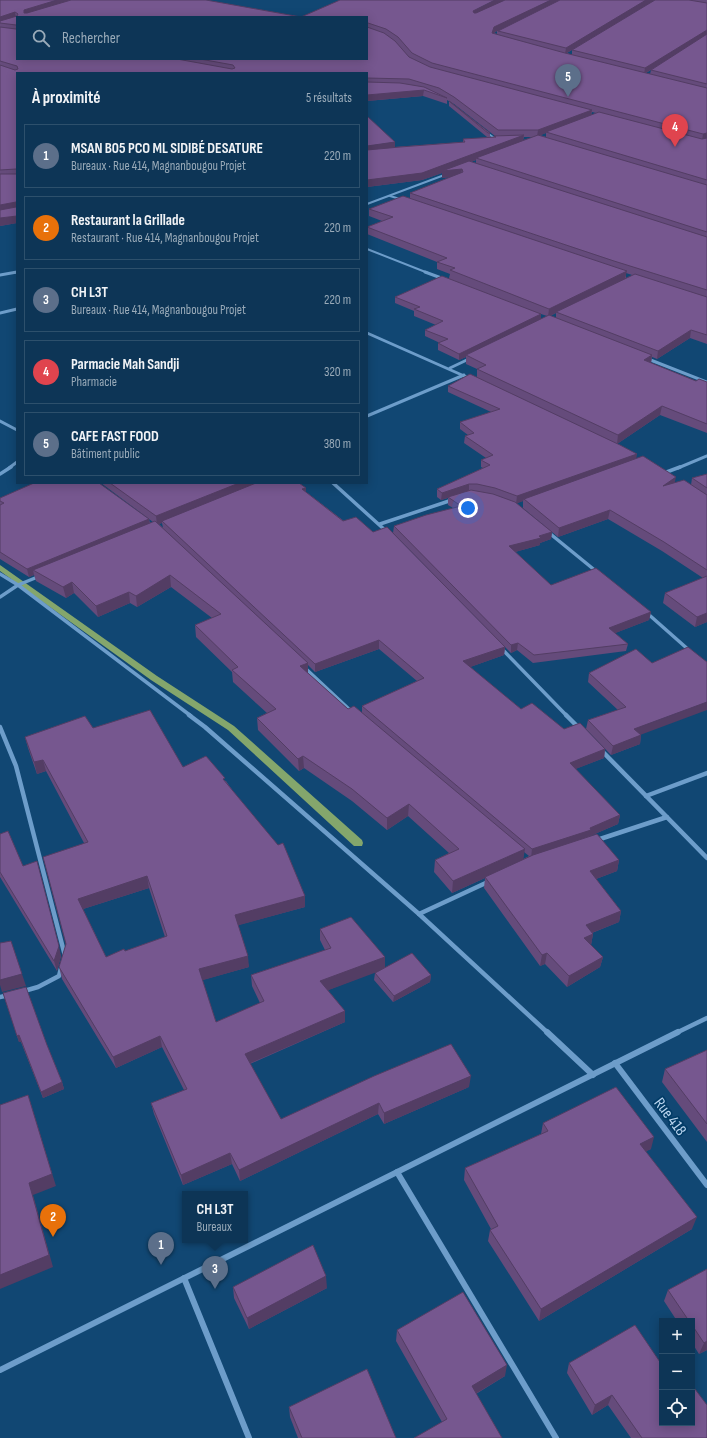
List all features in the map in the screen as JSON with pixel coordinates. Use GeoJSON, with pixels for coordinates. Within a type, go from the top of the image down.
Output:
{"type":"FeatureCollection","features":[{"type":"Feature","properties":{"kind":"street"},"geometry":{"type":"LineString","coordinates":[[481,128],[497,140]]}},
{"type":"Feature","properties":{"kind":"street"},"geometry":{"type":"LineString","coordinates":[[491,140],[504,140]]}},
{"type":"Feature","properties":{"kind":"street"},"geometry":{"type":"LineString","coordinates":[[368,204],[453,171]]}},
{"type":"Feature","properties":{"kind":"street"},"geometry":{"type":"LineString","coordinates":[[390,196],[404,201]]}},
{"type":"Feature","properties":{"kind":"street"},"geometry":{"type":"LineString","coordinates":[[368,249],[449,280]]}},
{"type":"Feature","properties":{"kind":"street"},"geometry":{"type":"LineString","coordinates":[[0,275],[16,272]]}},
{"type":"Feature","properties":{"kind":"street"},"geometry":{"type":"LineString","coordinates":[[0,313],[16,309]]}},
{"type":"Feature","properties":{"kind":"street"},"geometry":{"type":"LineString","coordinates":[[368,332],[450,368],[478,382]]}},
{"type":"Feature","properties":{"kind":"street"},"geometry":{"type":"LineString","coordinates":[[450,368],[478,354]]}},
{"type":"Feature","properties":{"kind":"street"},"geometry":{"type":"LineString","coordinates":[[642,357],[707,382]]}},
{"type":"Feature","properties":{"kind":"street"},"geometry":{"type":"LineString","coordinates":[[368,416],[464,375]]}},
{"type":"Feature","properties":{"kind":"street"},"geometry":{"type":"LineString","coordinates":[[0,421],[16,429]]}},
{"type":"Feature","properties":{"kind":"street"},"geometry":{"type":"LineString","coordinates":[[664,473],[707,456]]}},
{"type":"Feature","properties":{"kind":"street"},"geometry":{"type":"LineString","coordinates":[[0,474],[16,463]]}},
{"type":"Feature","properties":{"kind":"street"},"geometry":{"type":"LineString","coordinates":[[658,469],[670,477]]}},
{"type":"Feature","properties":{"kind":"street"},"geometry":{"type":"LineString","coordinates":[[335,484],[391,535]]}},
{"type":"Feature","properties":{"kind":"street"},"geometry":{"type":"LineString","coordinates":[[380,524],[455,499]]}},
{"type":"Feature","properties":{"kind":"street"},"geometry":{"type":"LineString","coordinates":[[546,531],[601,576]]}},
{"type":"Feature","properties":{"kind":"street"},"geometry":{"type":"LineString","coordinates":[[0,597],[18,585],[48,573]]}},
{"type":"Feature","properties":{"kind":"street"},"geometry":{"type":"LineString","coordinates":[[0,574],[18,585],[205,727],[419,914],[593,1075]]}},
{"type":"Feature","properties":{"kind":"street"},"geometry":{"type":"LineString","coordinates":[[643,610],[695,655]]}},
{"type":"Feature","properties":{"kind":"street"},"geometry":{"type":"LineString","coordinates":[[496,643],[585,734]]}},
{"type":"Feature","properties":{"kind":"street"},"geometry":{"type":"LineString","coordinates":[[301,664],[357,717]]}},
{"type":"Feature","properties":{"kind":"street"},"geometry":{"type":"LineString","coordinates":[[0,727],[16,766],[65,956],[59,976],[38,987],[0,997]]}},
{"type":"Feature","properties":{"kind":"street"},"geometry":{"type":"LineString","coordinates":[[596,745],[707,858]]}},
{"type":"Feature","properties":{"kind":"street"},"geometry":{"type":"LineString","coordinates":[[646,796],[707,773]]}},
{"type":"Feature","properties":{"kind":"street"},"geometry":{"type":"LineString","coordinates":[[595,841],[667,817]]}},
{"type":"Feature","properties":{"kind":"street"},"geometry":{"type":"LineString","coordinates":[[419,914],[495,878]]}},
{"type":"Feature","properties":{"kind":"street"},"geometry":{"type":"LineString","coordinates":[[0,1370],[707,1018]]}},
{"type":"Feature","properties":{"kind":"street","name":"Rue 418"},"geometry":{"type":"LineString","coordinates":[[615,1063],[707,1185]]}},
{"type":"Feature","properties":{"kind":"street"},"geometry":{"type":"LineString","coordinates":[[397,1172],[556,1438]]}},
{"type":"Feature","properties":{"kind":"street"},"geometry":{"type":"LineString","coordinates":[[184,1278],[249,1438]]}},
{"type":"Feature","properties":{"kind":"building"},"geometry":{"type":"Polygon","coordinates":[[[0,0],[57,0],[24,10],[24,13],[71,0],[206,0],[295,16],[17,16],[18,14],[15,12],[0,17],[0,0]]]}},
{"type":"Feature","properties":{"kind":"building"},"geometry":{"type":"Polygon","coordinates":[[[340,0],[495,0],[473,11],[476,13],[505,0],[551,0],[494,27],[492,33],[565,53],[707,88],[707,133],[703,134],[432,63],[412,53],[398,37],[386,29],[368,23],[368,16],[303,16],[340,0]]]}},
{"type":"Feature","properties":{"kind":"building"},"geometry":{"type":"Polygon","coordinates":[[[560,0],[646,0],[566,48],[498,31],[560,0]]]}},
{"type":"Feature","properties":{"kind":"building"},"geometry":{"type":"Polygon","coordinates":[[[655,0],[689,0],[707,3],[707,30],[645,68],[572,50],[655,0]]]}},
{"type":"Feature","properties":{"kind":"building"},"geometry":{"type":"Polygon","coordinates":[[[16,16],[16,25],[0,23],[0,21],[16,16]]]}},
{"type":"Feature","properties":{"kind":"building"},"geometry":{"type":"Polygon","coordinates":[[[0,27],[16,29],[16,60],[182,60],[232,69],[235,68],[233,65],[206,60],[368,60],[368,27],[384,33],[395,41],[409,57],[430,67],[592,110],[538,130],[498,130],[454,97],[439,88],[409,79],[368,78],[368,72],[16,72],[16,169],[0,170],[0,65],[15,70],[18,69],[17,66],[0,61],[0,27]]]}},
{"type":"Feature","properties":{"kind":"building"},"geometry":{"type":"Polygon","coordinates":[[[707,34],[707,84],[651,70],[707,34]]]}},
{"type":"Feature","properties":{"kind":"building"},"geometry":{"type":"Polygon","coordinates":[[[368,82],[400,83],[424,87],[447,98],[424,90],[368,95],[368,82]]]}},
{"type":"Feature","properties":{"kind":"building"},"geometry":{"type":"Polygon","coordinates":[[[449,101],[490,133],[488,133],[449,101]]]}},
{"type":"Feature","properties":{"kind":"building"},"geometry":{"type":"Polygon","coordinates":[[[599,112],[702,139],[707,138],[707,180],[546,132],[599,112]]]}},
{"type":"Feature","properties":{"kind":"building"},"geometry":{"type":"Polygon","coordinates":[[[368,117],[395,142],[368,146],[368,117]]]}},
{"type":"Feature","properties":{"kind":"building"},"geometry":{"type":"Polygon","coordinates":[[[524,135],[422,173],[368,180],[368,150],[465,142],[463,139],[496,137],[494,136],[524,135]]]}},
{"type":"Feature","properties":{"kind":"building"},"geometry":{"type":"Polygon","coordinates":[[[538,135],[707,185],[707,232],[476,158],[538,135]]]}},
{"type":"Feature","properties":{"kind":"building"},"geometry":{"type":"Polygon","coordinates":[[[469,161],[707,237],[707,290],[614,261],[410,193],[463,172],[462,169],[442,171],[469,161]]]}},
{"type":"Feature","properties":{"kind":"building"},"geometry":{"type":"Polygon","coordinates":[[[0,174],[16,174],[16,202],[0,205],[0,174]]]}},
{"type":"Feature","properties":{"kind":"building"},"geometry":{"type":"Polygon","coordinates":[[[403,196],[627,271],[549,309],[450,270],[455,268],[437,262],[447,258],[368,227],[393,217],[369,209],[403,196]]]}},
{"type":"Feature","properties":{"kind":"building"},"geometry":{"type":"Polygon","coordinates":[[[16,207],[16,216],[0,218],[0,210],[16,207]]]}},
{"type":"Feature","properties":{"kind":"building"},"geometry":{"type":"Polygon","coordinates":[[[635,274],[707,297],[707,335],[691,330],[658,351],[556,312],[635,274]]]}},
{"type":"Feature","properties":{"kind":"building"},"geometry":{"type":"Polygon","coordinates":[[[442,276],[541,314],[459,354],[438,343],[448,339],[425,330],[443,321],[414,309],[420,307],[395,297],[442,276]]]}},
{"type":"Feature","properties":{"kind":"building"},"geometry":{"type":"Polygon","coordinates":[[[549,315],[652,355],[644,360],[696,381],[699,379],[707,382],[707,424],[662,406],[618,435],[477,369],[486,365],[466,355],[549,315]]]}},
{"type":"Feature","properties":{"kind":"building"},"geometry":{"type":"Polygon","coordinates":[[[470,374],[637,454],[517,496],[495,488],[477,484],[469,484],[442,493],[437,489],[490,465],[481,460],[493,455],[465,436],[474,433],[460,422],[500,409],[448,386],[470,374]]]}},
{"type":"Feature","properties":{"kind":"building"},"geometry":{"type":"Polygon","coordinates":[[[643,456],[676,477],[663,486],[684,480],[707,495],[707,570],[610,510],[559,528],[524,499],[643,456]]]}},
{"type":"Feature","properties":{"kind":"building"},"geometry":{"type":"Polygon","coordinates":[[[707,474],[707,488],[692,478],[707,474]]]}},
{"type":"Feature","properties":{"kind":"building"},"geometry":{"type":"Polygon","coordinates":[[[32,484],[100,484],[149,519],[27,569],[0,552],[0,505],[4,503],[0,501],[0,498],[32,484]]]}},
{"type":"Feature","properties":{"kind":"building"},"geometry":{"type":"Polygon","coordinates":[[[111,484],[236,484],[156,516],[111,484]]]}},
{"type":"Feature","properties":{"kind":"building"},"geometry":{"type":"Polygon","coordinates":[[[254,484],[300,484],[306,488],[302,489],[343,521],[356,517],[373,532],[387,527],[505,647],[463,661],[521,709],[532,703],[564,729],[580,723],[605,749],[570,763],[620,815],[590,828],[591,830],[532,849],[362,706],[424,678],[379,640],[315,664],[162,521],[254,484]]]}},
{"type":"Feature","properties":{"kind":"building"},"geometry":{"type":"Polygon","coordinates":[[[471,490],[493,494],[515,502],[552,532],[539,536],[541,538],[509,546],[551,585],[596,568],[651,612],[609,628],[628,644],[534,655],[518,643],[511,645],[394,526],[426,515],[461,506],[448,497],[471,490]]]}},
{"type":"Feature","properties":{"kind":"building"},"geometry":{"type":"Polygon","coordinates":[[[155,521],[308,663],[300,666],[348,709],[354,706],[525,849],[453,881],[435,860],[459,849],[409,804],[387,818],[352,789],[303,756],[298,759],[257,718],[276,709],[232,670],[238,667],[195,625],[221,614],[170,575],[136,596],[129,592],[96,606],[72,582],[63,587],[33,570],[155,521]]]}},
{"type":"Feature","properties":{"kind":"building"},"geometry":{"type":"Polygon","coordinates":[[[707,576],[707,613],[697,617],[665,593],[707,576]]]}},
{"type":"Feature","properties":{"kind":"building"},"geometry":{"type":"Polygon","coordinates":[[[688,647],[707,662],[707,702],[634,729],[641,735],[613,746],[588,720],[626,707],[589,673],[636,649],[652,663],[688,647]]]}},
{"type":"Feature","properties":{"kind":"building"},"geometry":{"type":"Polygon","coordinates":[[[150,710],[183,767],[206,756],[225,778],[223,779],[278,845],[283,843],[305,896],[235,915],[248,956],[199,969],[216,1022],[264,1001],[251,975],[331,948],[320,929],[351,917],[385,957],[320,981],[345,1011],[245,1054],[281,1119],[374,1076],[451,1044],[471,1076],[384,1113],[379,1103],[239,1170],[230,1153],[181,1175],[151,1103],[187,1089],[160,1036],[113,1057],[59,967],[66,944],[43,857],[88,842],[43,760],[34,762],[25,737],[85,716],[93,728],[150,710]],[[147,876],[78,899],[106,957],[124,949],[125,951],[167,936],[147,876]]]}},
{"type":"Feature","properties":{"kind":"building"},"geometry":{"type":"Polygon","coordinates":[[[8,831],[23,866],[37,861],[59,946],[54,961],[0,872],[0,834],[8,831]]]}},
{"type":"Feature","properties":{"kind":"building"},"geometry":{"type":"Polygon","coordinates":[[[597,834],[619,860],[590,871],[621,911],[586,925],[593,934],[584,938],[603,957],[569,976],[547,953],[542,955],[485,877],[533,855],[597,834]]]}},
{"type":"Feature","properties":{"kind":"building"},"geometry":{"type":"Polygon","coordinates":[[[11,941],[22,974],[0,980],[0,943],[11,941]]]}},
{"type":"Feature","properties":{"kind":"building"},"geometry":{"type":"Polygon","coordinates":[[[412,953],[431,975],[394,996],[375,973],[412,953]]]}},
{"type":"Feature","properties":{"kind":"building"},"geometry":{"type":"Polygon","coordinates":[[[26,987],[62,1082],[41,1092],[19,1035],[17,1036],[3,993],[26,987]]]}},
{"type":"Feature","properties":{"kind":"building"},"geometry":{"type":"Polygon","coordinates":[[[707,1050],[707,1124],[665,1069],[707,1050]]]}},
{"type":"Feature","properties":{"kind":"building"},"geometry":{"type":"Polygon","coordinates":[[[616,1087],[654,1137],[640,1144],[697,1217],[541,1309],[490,1230],[498,1226],[465,1168],[548,1131],[543,1123],[616,1087]]]}},
{"type":"Feature","properties":{"kind":"building"},"geometry":{"type":"Polygon","coordinates":[[[28,1095],[52,1174],[29,1183],[49,1255],[0,1275],[0,1105],[28,1095]]]}},
{"type":"Feature","properties":{"kind":"building"},"geometry":{"type":"Polygon","coordinates":[[[313,1245],[326,1276],[247,1318],[233,1287],[313,1245]]]}},
{"type":"Feature","properties":{"kind":"building"},"geometry":{"type":"Polygon","coordinates":[[[707,1269],[707,1341],[704,1343],[695,1330],[695,1318],[687,1318],[668,1290],[707,1269]]]}},
{"type":"Feature","properties":{"kind":"building"},"geometry":{"type":"Polygon","coordinates":[[[463,1292],[507,1365],[472,1386],[502,1438],[414,1438],[447,1419],[397,1330],[463,1292]]]}},
{"type":"Feature","properties":{"kind":"building"},"geometry":{"type":"Polygon","coordinates":[[[635,1325],[659,1361],[659,1426],[695,1426],[695,1389],[707,1405],[707,1438],[642,1438],[612,1395],[595,1405],[569,1363],[635,1325]]]}},
{"type":"Feature","properties":{"kind":"building"},"geometry":{"type":"Polygon","coordinates":[[[367,1369],[396,1438],[302,1438],[289,1407],[367,1369]]]}},
{"type":"Feature","properties":{"kind":"waterway"},"geometry":{"type":"LineString","coordinates":[[0,567],[154,678],[231,728],[358,843]]}},
{"type":"Feature","properties":{"kind":"place","name":"CAFE FAST FOOD"},"geometry":{"type":"Point","coordinates":[568,97]}},
{"type":"Feature","properties":{"kind":"place","name":"Parmacie Mah Sandji"},"geometry":{"type":"Point","coordinates":[675,147]}},
{"type":"Feature","properties":{"kind":"place","name":"Restaurant la Grillade"},"geometry":{"type":"Point","coordinates":[53,1237]}},
{"type":"Feature","properties":{"kind":"place","name":"MSAN B05 PCO ML SIDIBÉ DESATURE"},"geometry":{"type":"Point","coordinates":[161,1265]}},
{"type":"Feature","properties":{"kind":"place","name":"CH L3T"},"geometry":{"type":"Point","coordinates":[215,1289]}}]}
